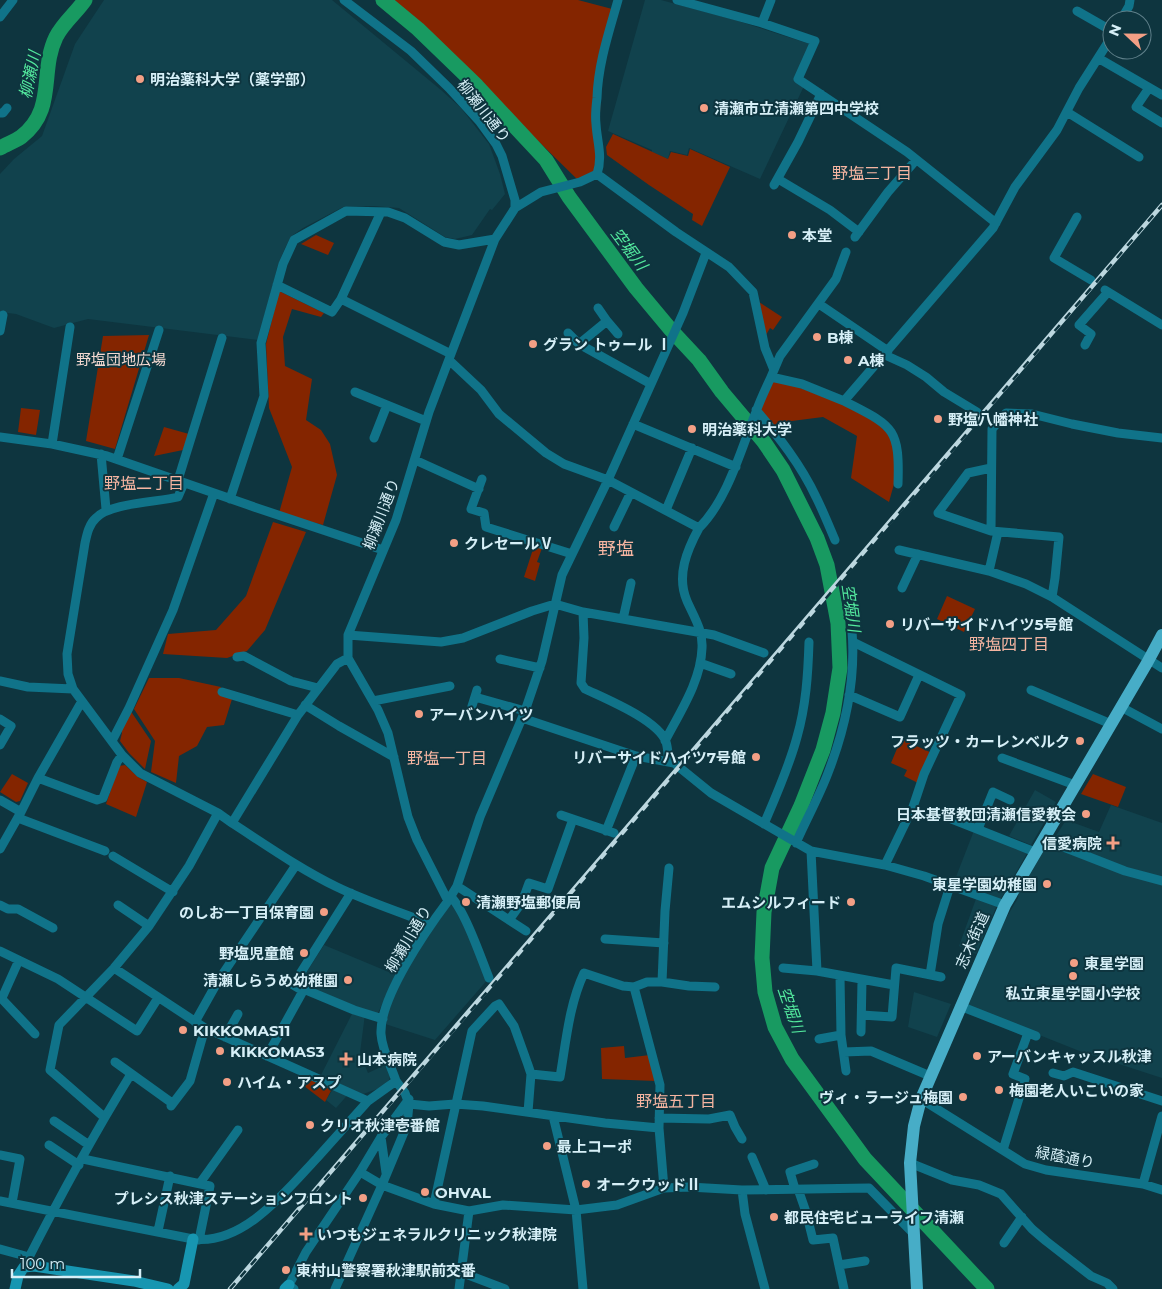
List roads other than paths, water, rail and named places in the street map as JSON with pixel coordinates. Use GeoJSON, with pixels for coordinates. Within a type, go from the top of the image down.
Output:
{"type":"FeatureCollection","features":[{"type":"Feature","properties":{"kind":"main road","name":"志木街道"},"geometry":{"type":"LineString","coordinates":[[917,1289],[912,1230],[910,1163],[914,1126],[921,1099],[1005,906],[1162,635]]}},
{"type":"Feature","properties":{"kind":"street"},"geometry":{"type":"LineString","coordinates":[[0,17],[13,0]]}},
{"type":"Feature","properties":{"kind":"street","name":"柳瀬川通り"},"geometry":{"type":"LineString","coordinates":[[344,0],[411,51],[480,122],[502,156],[515,208],[495,240],[426,421],[396,520],[348,635],[348,658],[388,733],[408,817],[417,840],[450,899],[430,926],[403,971],[383,1019],[381,1034],[384,1048],[396,1081],[409,1102]]}},
{"type":"Feature","properties":{"kind":"street"},"geometry":{"type":"LineString","coordinates":[[515,208],[540,192],[580,182],[597,174],[600,165],[596,125],[597,95],[603,52],[618,0]]}},
{"type":"Feature","properties":{"kind":"street"},"geometry":{"type":"LineString","coordinates":[[677,0],[706,4],[815,41],[798,78],[916,160],[994,225]]}},
{"type":"Feature","properties":{"kind":"street"},"geometry":{"type":"LineString","coordinates":[[762,23],[772,0]]}},
{"type":"Feature","properties":{"kind":"street"},"geometry":{"type":"LineString","coordinates":[[1077,11],[1102,25]]}},
{"type":"Feature","properties":{"kind":"street"},"geometry":{"type":"LineString","coordinates":[[844,401],[994,225],[1015,187],[1057,130],[1102,52]]}},
{"type":"Feature","properties":{"kind":"street"},"geometry":{"type":"LineString","coordinates":[[1098,58],[1162,95]]}},
{"type":"Feature","properties":{"kind":"street"},"geometry":{"type":"LineString","coordinates":[[1149,88],[1136,107],[1162,124]]}},
{"type":"Feature","properties":{"kind":"street"},"geometry":{"type":"LineString","coordinates":[[821,94],[776,182],[830,210],[857,235],[888,192],[916,160]]}},
{"type":"Feature","properties":{"kind":"street"},"geometry":{"type":"LineString","coordinates":[[1067,112],[1139,157]]}},
{"type":"Feature","properties":{"kind":"street"},"geometry":{"type":"LineString","coordinates":[[597,174],[706,253],[729,267],[753,292],[772,373]]}},
{"type":"Feature","properties":{"kind":"street"},"geometry":{"type":"LineString","coordinates":[[230,499],[264,396],[261,343],[283,264],[294,240],[346,211],[388,212],[405,218],[444,242],[452,244],[459,245],[495,240]]}},
{"type":"Feature","properties":{"kind":"street"},"geometry":{"type":"LineString","coordinates":[[277,284],[332,312],[341,299],[381,212]]}},
{"type":"Feature","properties":{"kind":"street"},"geometry":{"type":"LineString","coordinates":[[1077,217],[1054,258],[1091,280]]}},
{"type":"Feature","properties":{"kind":"street"},"geometry":{"type":"LineString","coordinates":[[666,741],[692,688],[700,663],[702,647],[701,633],[696,617],[686,600],[683,583],[683,562],[687,549],[698,528],[708,518],[736,467],[756,412],[780,356],[836,279],[846,252]]}},
{"type":"Feature","properties":{"kind":"street"},"geometry":{"type":"LineString","coordinates":[[489,978],[458,906],[450,899],[457,886],[480,818],[524,714],[540,668],[551,630],[562,574],[608,480],[682,314],[706,253]]}},
{"type":"Feature","properties":{"kind":"street"},"geometry":{"type":"LineString","coordinates":[[1085,345],[1091,334],[1079,325],[1106,291],[1162,325]]}},
{"type":"Feature","properties":{"kind":"street"},"geometry":{"type":"LineString","coordinates":[[341,299],[450,357],[481,390],[499,414],[564,464],[608,480],[698,528]]}},
{"type":"Feature","properties":{"kind":"street"},"geometry":{"type":"LineString","coordinates":[[818,304],[886,353],[914,369],[944,392],[977,412]]}},
{"type":"Feature","properties":{"kind":"street"},"geometry":{"type":"LineString","coordinates":[[598,308],[618,334]]}},
{"type":"Feature","properties":{"kind":"street"},"geometry":{"type":"LineString","coordinates":[[0,331],[2,315]]}},
{"type":"Feature","properties":{"kind":"street"},"geometry":{"type":"LineString","coordinates":[[579,344],[607,321]]}},
{"type":"Feature","properties":{"kind":"street"},"geometry":{"type":"LineString","coordinates":[[52,444],[70,327]]}},
{"type":"Feature","properties":{"kind":"street"},"geometry":{"type":"LineString","coordinates":[[117,458],[159,330]]}},
{"type":"Feature","properties":{"kind":"street"},"geometry":{"type":"LineString","coordinates":[[568,333],[579,344],[651,384]]}},
{"type":"Feature","properties":{"kind":"street"},"geometry":{"type":"LineString","coordinates":[[222,338],[178,497],[106,509],[95,518],[88,530],[67,654],[68,674],[73,689],[122,755],[140,773],[218,813],[296,865],[351,893],[426,922],[430,926]]}},
{"type":"Feature","properties":{"kind":"street"},"geometry":{"type":"LineString","coordinates":[[772,373],[844,401],[887,424],[896,442],[898,484]]}},
{"type":"Feature","properties":{"kind":"street"},"geometry":{"type":"LineString","coordinates":[[355,392],[426,421]]}},
{"type":"Feature","properties":{"kind":"street"},"geometry":{"type":"LineString","coordinates":[[374,438],[387,405]]}},
{"type":"Feature","properties":{"kind":"street"},"geometry":{"type":"LineString","coordinates":[[756,412],[793,457],[806,477],[835,540]]}},
{"type":"Feature","properties":{"kind":"street"},"geometry":{"type":"LineString","coordinates":[[989,572],[994,531],[991,468],[992,429],[1006,413],[1032,414],[1082,426],[1162,438]]}},
{"type":"Feature","properties":{"kind":"street"},"geometry":{"type":"LineString","coordinates":[[633,424],[736,467]]}},
{"type":"Feature","properties":{"kind":"street"},"geometry":{"type":"LineString","coordinates":[[0,437],[52,444],[117,458],[230,499],[383,550]]}},
{"type":"Feature","properties":{"kind":"street"},"geometry":{"type":"LineString","coordinates":[[666,510],[692,448]]}},
{"type":"Feature","properties":{"kind":"street"},"geometry":{"type":"LineString","coordinates":[[101,454],[106,509]]}},
{"type":"Feature","properties":{"kind":"street"},"geometry":{"type":"LineString","coordinates":[[415,460],[479,489]]}},
{"type":"Feature","properties":{"kind":"street"},"geometry":{"type":"LineString","coordinates":[[991,468],[968,473],[938,513],[994,531],[1059,536],[1052,597]]}},
{"type":"Feature","properties":{"kind":"street"},"geometry":{"type":"LineString","coordinates":[[482,479],[471,509],[484,513],[486,527],[572,554]]}},
{"type":"Feature","properties":{"kind":"street"},"geometry":{"type":"LineString","coordinates":[[614,528],[631,492]]}},
{"type":"Feature","properties":{"kind":"street"},"geometry":{"type":"LineString","coordinates":[[112,741],[129,708],[172,610],[214,493]]}},
{"type":"Feature","properties":{"kind":"street"},"geometry":{"type":"LineString","coordinates":[[899,550],[989,572],[1026,584],[1052,597],[1162,668]]}},
{"type":"Feature","properties":{"kind":"street"},"geometry":{"type":"LineString","coordinates":[[902,588],[918,554]]}},
{"type":"Feature","properties":{"kind":"street"},"geometry":{"type":"LineString","coordinates":[[623,618],[631,584]]}},
{"type":"Feature","properties":{"kind":"street"},"geometry":{"type":"LineString","coordinates":[[348,635],[441,642],[463,638],[555,604],[583,612],[714,636],[764,653]]}},
{"type":"Feature","properties":{"kind":"street"},"geometry":{"type":"LineString","coordinates":[[583,612],[582,683],[586,689],[623,707],[653,726],[666,741],[669,762]]}},
{"type":"Feature","properties":{"kind":"street"},"geometry":{"type":"LineString","coordinates":[[796,843],[828,774],[843,727],[850,695],[852,631]]}},
{"type":"Feature","properties":{"kind":"street"},"geometry":{"type":"LineString","coordinates":[[764,824],[791,756],[802,716],[807,686],[809,642]]}},
{"type":"Feature","properties":{"kind":"street"},"geometry":{"type":"LineString","coordinates":[[853,642],[961,695],[924,774],[912,807],[886,865]]}},
{"type":"Feature","properties":{"kind":"street"},"geometry":{"type":"LineString","coordinates":[[237,657],[244,656],[291,681],[318,688]]}},
{"type":"Feature","properties":{"kind":"street"},"geometry":{"type":"LineString","coordinates":[[232,823],[298,715],[337,664],[348,658]]}},
{"type":"Feature","properties":{"kind":"street"},"geometry":{"type":"LineString","coordinates":[[500,659],[540,668]]}},
{"type":"Feature","properties":{"kind":"street"},"geometry":{"type":"LineString","coordinates":[[700,663],[731,674]]}},
{"type":"Feature","properties":{"kind":"street"},"geometry":{"type":"LineString","coordinates":[[850,695],[900,717],[920,675]]}},
{"type":"Feature","properties":{"kind":"street"},"geometry":{"type":"LineString","coordinates":[[0,681],[28,687],[73,689]]}},
{"type":"Feature","properties":{"kind":"street"},"geometry":{"type":"LineString","coordinates":[[373,702],[450,686]]}},
{"type":"Feature","properties":{"kind":"street"},"geometry":{"type":"LineString","coordinates":[[1032,690],[1111,724]]}},
{"type":"Feature","properties":{"kind":"street"},"geometry":{"type":"LineString","coordinates":[[222,692],[298,715]]}},
{"type":"Feature","properties":{"kind":"street"},"geometry":{"type":"LineString","coordinates":[[475,698],[524,714],[636,756],[674,763],[711,793],[811,851],[886,865],[924,876],[1005,906]]}},
{"type":"Feature","properties":{"kind":"street"},"geometry":{"type":"LineString","coordinates":[[0,849],[82,701]]}},
{"type":"Feature","properties":{"kind":"street"},"geometry":{"type":"LineString","coordinates":[[306,705],[394,757]]}},
{"type":"Feature","properties":{"kind":"street"},"geometry":{"type":"LineString","coordinates":[[1121,707],[1162,729]]}},
{"type":"Feature","properties":{"kind":"street"},"geometry":{"type":"LineString","coordinates":[[0,719],[11,726],[0,745]]}},
{"type":"Feature","properties":{"kind":"street"},"geometry":{"type":"LineString","coordinates":[[38,778],[97,800],[103,798],[117,762],[122,755]]}},
{"type":"Feature","properties":{"kind":"street"},"geometry":{"type":"LineString","coordinates":[[561,815],[610,832],[636,756]]}},
{"type":"Feature","properties":{"kind":"street"},"geometry":{"type":"LineString","coordinates":[[1002,758],[1075,785]]}},
{"type":"Feature","properties":{"kind":"street"},"geometry":{"type":"LineString","coordinates":[[978,829],[994,792],[1010,800]]}},
{"type":"Feature","properties":{"kind":"street"},"geometry":{"type":"LineString","coordinates":[[0,800],[20,815],[109,854],[173,892]]}},
{"type":"Feature","properties":{"kind":"street"},"geometry":{"type":"LineString","coordinates":[[104,1117],[50,1070],[59,1025],[114,968],[149,926],[173,892],[218,813]]}},
{"type":"Feature","properties":{"kind":"street"},"geometry":{"type":"LineString","coordinates":[[949,818],[1035,852]]}},
{"type":"Feature","properties":{"kind":"street"},"geometry":{"type":"LineString","coordinates":[[509,920],[522,902],[529,883],[548,889],[573,819]]}},
{"type":"Feature","properties":{"kind":"street"},"geometry":{"type":"LineString","coordinates":[[1043,839],[1126,871],[1162,881]]}},
{"type":"Feature","properties":{"kind":"street"},"geometry":{"type":"LineString","coordinates":[[811,851],[818,971]]}},
{"type":"Feature","properties":{"kind":"street"},"geometry":{"type":"LineString","coordinates":[[195,1022],[222,974],[296,865]]}},
{"type":"Feature","properties":{"kind":"street"},"geometry":{"type":"LineString","coordinates":[[662,982],[669,868]]}},
{"type":"Feature","properties":{"kind":"street"},"geometry":{"type":"LineString","coordinates":[[457,886],[526,931]]}},
{"type":"Feature","properties":{"kind":"street"},"geometry":{"type":"LineString","coordinates":[[930,974],[938,924],[950,886]]}},
{"type":"Feature","properties":{"kind":"street"},"geometry":{"type":"LineString","coordinates":[[351,893],[293,985],[354,1010],[383,1019]]}},
{"type":"Feature","properties":{"kind":"street"},"geometry":{"type":"LineString","coordinates":[[0,905],[8,909],[18,909],[53,928]]}},
{"type":"Feature","properties":{"kind":"street"},"geometry":{"type":"LineString","coordinates":[[118,906],[149,926]]}},
{"type":"Feature","properties":{"kind":"street"},"geometry":{"type":"LineString","coordinates":[[604,939],[664,943]]}},
{"type":"Feature","properties":{"kind":"street"},"geometry":{"type":"LineString","coordinates":[[0,951],[58,979],[137,1031],[158,998]]}},
{"type":"Feature","properties":{"kind":"street"},"geometry":{"type":"LineString","coordinates":[[19,960],[1,998],[35,1034]]}},
{"type":"Feature","properties":{"kind":"street"},"geometry":{"type":"LineString","coordinates":[[114,968],[204,1028],[368,1100]]}},
{"type":"Feature","properties":{"kind":"street"},"geometry":{"type":"LineString","coordinates":[[783,968],[818,971],[894,985]]}},
{"type":"Feature","properties":{"kind":"street"},"geometry":{"type":"LineString","coordinates":[[862,1015],[892,1017],[896,968],[941,976]]}},
{"type":"Feature","properties":{"kind":"street"},"geometry":{"type":"LineString","coordinates":[[531,1074],[560,1077],[575,997],[584,973],[623,986],[634,987],[647,982],[662,982],[715,987]]}},
{"type":"Feature","properties":{"kind":"street"},"geometry":{"type":"LineString","coordinates":[[840,976],[841,1035],[846,1071]]}},
{"type":"Feature","properties":{"kind":"street"},"geometry":{"type":"LineString","coordinates":[[861,1032],[862,980]]}},
{"type":"Feature","properties":{"kind":"street"},"geometry":{"type":"LineString","coordinates":[[634,987],[660,1085],[659,1128],[664,1188]]}},
{"type":"Feature","properties":{"kind":"street"},"geometry":{"type":"LineString","coordinates":[[267,1056],[302,990]]}},
{"type":"Feature","properties":{"kind":"street"},"geometry":{"type":"LineString","coordinates":[[434,1204],[472,1031],[499,1004],[514,1026],[531,1074],[528,1112]]}},
{"type":"Feature","properties":{"kind":"street"},"geometry":{"type":"LineString","coordinates":[[960,1006],[1032,1035],[1013,1074],[1025,1079],[1003,1150]]}},
{"type":"Feature","properties":{"kind":"street"},"geometry":{"type":"LineString","coordinates":[[225,1037],[238,1014]]}},
{"type":"Feature","properties":{"kind":"street"},"geometry":{"type":"LineString","coordinates":[[115,1062],[171,1104],[190,1081],[204,1028]]}},
{"type":"Feature","properties":{"kind":"street"},"geometry":{"type":"LineString","coordinates":[[818,1039],[841,1035]]}},
{"type":"Feature","properties":{"kind":"street"},"geometry":{"type":"LineString","coordinates":[[844,1052],[871,1051],[930,1076]]}},
{"type":"Feature","properties":{"kind":"street"},"geometry":{"type":"LineString","coordinates":[[1053,1073],[1064,1076],[1073,1072],[1162,1101]]}},
{"type":"Feature","properties":{"kind":"street"},"geometry":{"type":"LineString","coordinates":[[15,1289],[18,1276],[51,1212],[81,1162],[104,1117],[131,1074]]}},
{"type":"Feature","properties":{"kind":"street"},"geometry":{"type":"LineString","coordinates":[[0,1201],[196,1239],[223,1236],[258,1217],[294,1182],[368,1100],[396,1081]]}},
{"type":"Feature","properties":{"kind":"street","name":"緑蔭通り"},"geometry":{"type":"LineString","coordinates":[[921,1099],[1025,1164],[1046,1170],[1143,1184],[1162,1190]]}},
{"type":"Feature","properties":{"kind":"street"},"geometry":{"type":"LineString","coordinates":[[409,1102],[429,1106],[455,1104],[659,1128]]}},
{"type":"Feature","properties":{"kind":"street"},"geometry":{"type":"LineString","coordinates":[[289,1288],[306,1252],[360,1172],[381,1137],[409,1102]]}},
{"type":"Feature","properties":{"kind":"street"},"geometry":{"type":"LineString","coordinates":[[335,1289],[407,1125],[409,1102]]}},
{"type":"Feature","properties":{"kind":"street"},"geometry":{"type":"LineString","coordinates":[[659,1118],[709,1119],[730,1115],[742,1139]]}},
{"type":"Feature","properties":{"kind":"street"},"geometry":{"type":"LineString","coordinates":[[553,1116],[576,1210],[583,1289]]}},
{"type":"Feature","properties":{"kind":"street"},"geometry":{"type":"LineString","coordinates":[[1143,1184],[1162,1116]]}},
{"type":"Feature","properties":{"kind":"street"},"geometry":{"type":"LineString","coordinates":[[54,1121],[90,1145]]}},
{"type":"Feature","properties":{"kind":"street"},"geometry":{"type":"LineString","coordinates":[[200,1183],[238,1130]]}},
{"type":"Feature","properties":{"kind":"street"},"geometry":{"type":"LineString","coordinates":[[381,1137],[386,1174]]}},
{"type":"Feature","properties":{"kind":"street"},"geometry":{"type":"LineString","coordinates":[[49,1145],[81,1162],[170,1176],[210,1186],[184,1284],[178,1289]]}},
{"type":"Feature","properties":{"kind":"street"},"geometry":{"type":"LineString","coordinates":[[0,1155],[20,1159],[12,1203]]}},
{"type":"Feature","properties":{"kind":"street"},"geometry":{"type":"LineString","coordinates":[[752,1157],[766,1190]]}},
{"type":"Feature","properties":{"kind":"street"},"geometry":{"type":"LineString","coordinates":[[910,1163],[952,1180],[979,1185],[1001,1194],[1032,1229],[1091,1276],[1107,1283],[1113,1289]]}},
{"type":"Feature","properties":{"kind":"street"},"geometry":{"type":"LineString","coordinates":[[814,1164],[790,1172],[814,1240],[834,1238],[844,1289]]}},
{"type":"Feature","properties":{"kind":"street"},"geometry":{"type":"LineString","coordinates":[[360,1172],[382,1185],[434,1204],[469,1211],[503,1205],[576,1210],[617,1206],[664,1188],[689,1187],[742,1190],[869,1188],[912,1230]]}},
{"type":"Feature","properties":{"kind":"street"},"geometry":{"type":"LineString","coordinates":[[158,1231],[170,1176]]}},
{"type":"Feature","properties":{"kind":"street"},"geometry":{"type":"LineString","coordinates":[[742,1190],[745,1214],[765,1289]]}},
{"type":"Feature","properties":{"kind":"street"},"geometry":{"type":"LineString","coordinates":[[460,1289],[469,1211]]}},
{"type":"Feature","properties":{"kind":"street"},"geometry":{"type":"LineString","coordinates":[[1004,1244],[1022,1217]]}},
{"type":"Feature","properties":{"kind":"street"},"geometry":{"type":"LineString","coordinates":[[0,1249],[34,1266],[168,1289]]}},
{"type":"Feature","properties":{"kind":"street"},"geometry":{"type":"LineString","coordinates":[[839,1265],[865,1261]]}},
{"type":"Feature","properties":{"kind":"street"},"geometry":{"type":"LineString","coordinates":[[462,1273],[505,1289]]}},
{"type":"Feature","properties":{"kind":"waterway","name":"柳瀬川"},"geometry":{"type":"LineString","coordinates":[[0,148],[21,137],[32,126],[39,114],[46,90],[48,63],[56,37],[85,0]]}},
{"type":"Feature","properties":{"kind":"waterway","name":"空堀川"},"geometry":{"type":"LineString","coordinates":[[383,0],[418,29],[477,86],[546,160],[569,197],[636,288],[699,360],[722,392],[764,442],[783,470],[817,538],[827,565],[838,623],[840,668],[833,713],[823,750],[801,806],[772,868],[764,912],[762,958],[765,992],[775,1027],[792,1059],[865,1159],[987,1289]]}},
{"type":"Feature","properties":{"kind":"railway"},"geometry":{"type":"LineString","coordinates":[[230,1289],[1162,205]]}},
{"type":"Feature","properties":{"kind":"place","name":"明治薬科大学（薬学部）"},"geometry":{"type":"Point","coordinates":[140,79]}},
{"type":"Feature","properties":{"kind":"place","name":"清瀬市立清瀬第四中学校"},"geometry":{"type":"Point","coordinates":[704,108]}},
{"type":"Feature","properties":{"kind":"place","name":"本堂"},"geometry":{"type":"Point","coordinates":[792,235]}},
{"type":"Feature","properties":{"kind":"place","name":"B棟"},"geometry":{"type":"Point","coordinates":[817,337]}},
{"type":"Feature","properties":{"kind":"place","name":"グラン トゥール Ⅰ"},"geometry":{"type":"Point","coordinates":[533,344]}},
{"type":"Feature","properties":{"kind":"place","name":"A棟"},"geometry":{"type":"Point","coordinates":[848,360]}},
{"type":"Feature","properties":{"kind":"place","name":"野塩八幡神社"},"geometry":{"type":"Point","coordinates":[938,419]}},
{"type":"Feature","properties":{"kind":"place","name":"明治薬科大学"},"geometry":{"type":"Point","coordinates":[692,429]}},
{"type":"Feature","properties":{"kind":"place","name":"クレセールⅤ"},"geometry":{"type":"Point","coordinates":[454,543]}},
{"type":"Feature","properties":{"kind":"place","name":"リバーサイドハイツ5号館"},"geometry":{"type":"Point","coordinates":[890,624]}},
{"type":"Feature","properties":{"kind":"place","name":"アーバンハイツ"},"geometry":{"type":"Point","coordinates":[419,714]}},
{"type":"Feature","properties":{"kind":"place","name":"フラッツ・カーレンベルク"},"geometry":{"type":"Point","coordinates":[1080,741]}},
{"type":"Feature","properties":{"kind":"place","name":"リバーサイドハイツ7号館"},"geometry":{"type":"Point","coordinates":[756,757]}},
{"type":"Feature","properties":{"kind":"place","name":"日本基督教団清瀬信愛教会"},"geometry":{"type":"Point","coordinates":[1086,814]}},
{"type":"Feature","properties":{"kind":"place","name":"信愛病院"},"geometry":{"type":"Point","coordinates":[1113,843]}},
{"type":"Feature","properties":{"kind":"place","name":"東星学園幼稚園"},"geometry":{"type":"Point","coordinates":[1047,884]}},
{"type":"Feature","properties":{"kind":"place","name":"清瀬野塩郵便局"},"geometry":{"type":"Point","coordinates":[466,902]}},
{"type":"Feature","properties":{"kind":"place","name":"エムシルフィード"},"geometry":{"type":"Point","coordinates":[851,902]}},
{"type":"Feature","properties":{"kind":"place","name":"のしお一丁目保育園"},"geometry":{"type":"Point","coordinates":[324,912]}},
{"type":"Feature","properties":{"kind":"place","name":"野塩児童館"},"geometry":{"type":"Point","coordinates":[304,953]}},
{"type":"Feature","properties":{"kind":"place","name":"東星学園"},"geometry":{"type":"Point","coordinates":[1074,963]}},
{"type":"Feature","properties":{"kind":"place","name":"私立東星学園小学校"},"geometry":{"type":"Point","coordinates":[1073,976]}},
{"type":"Feature","properties":{"kind":"place","name":"清瀬しらうめ幼稚園"},"geometry":{"type":"Point","coordinates":[348,980]}},
{"type":"Feature","properties":{"kind":"place","name":"KIKKOMAS11"},"geometry":{"type":"Point","coordinates":[183,1030]}},
{"type":"Feature","properties":{"kind":"place","name":"KIKKOMAS3"},"geometry":{"type":"Point","coordinates":[220,1051]}},
{"type":"Feature","properties":{"kind":"place","name":"アーバンキャッスル秋津"},"geometry":{"type":"Point","coordinates":[977,1056]}},
{"type":"Feature","properties":{"kind":"place","name":"山本病院"},"geometry":{"type":"Point","coordinates":[346,1059]}},
{"type":"Feature","properties":{"kind":"place","name":"ハイム・アスプ"},"geometry":{"type":"Point","coordinates":[227,1082]}},
{"type":"Feature","properties":{"kind":"place","name":"梅園老人いこいの家"},"geometry":{"type":"Point","coordinates":[999,1090]}},
{"type":"Feature","properties":{"kind":"place","name":"ヴィ・ラージュ梅園"},"geometry":{"type":"Point","coordinates":[963,1097]}},
{"type":"Feature","properties":{"kind":"place","name":"クリオ秋津壱番館"},"geometry":{"type":"Point","coordinates":[310,1125]}},
{"type":"Feature","properties":{"kind":"place","name":"最上コーポ"},"geometry":{"type":"Point","coordinates":[547,1146]}},
{"type":"Feature","properties":{"kind":"place","name":"オークウッドⅡ"},"geometry":{"type":"Point","coordinates":[586,1184]}},
{"type":"Feature","properties":{"kind":"place","name":"OHVAL"},"geometry":{"type":"Point","coordinates":[425,1192]}},
{"type":"Feature","properties":{"kind":"place","name":"プレシス秋津ステーションフロント"},"geometry":{"type":"Point","coordinates":[363,1198]}},
{"type":"Feature","properties":{"kind":"place","name":"都民住宅ビューライフ清瀬"},"geometry":{"type":"Point","coordinates":[774,1217]}},
{"type":"Feature","properties":{"kind":"place","name":"いつもジェネラルクリニック秋津院"},"geometry":{"type":"Point","coordinates":[306,1234]}},
{"type":"Feature","properties":{"kind":"place","name":"東村山警察署秋津駅前交番"},"geometry":{"type":"Point","coordinates":[286,1270]}},
{"type":"Feature","properties":{"kind":"district","name":"野塩三丁目"},"geometry":{"type":"Point","coordinates":[872,173]}},
{"type":"Feature","properties":{"kind":"district","name":"野塩二丁目"},"geometry":{"type":"Point","coordinates":[144,483]}},
{"type":"Feature","properties":{"kind":"district","name":"野塩"},"geometry":{"type":"Point","coordinates":[616,549]}},
{"type":"Feature","properties":{"kind":"district","name":"野塩四丁目"},"geometry":{"type":"Point","coordinates":[1009,644]}},
{"type":"Feature","properties":{"kind":"district","name":"野塩一丁目"},"geometry":{"type":"Point","coordinates":[447,758]}},
{"type":"Feature","properties":{"kind":"district","name":"野塩五丁目"},"geometry":{"type":"Point","coordinates":[676,1101]}},
{"type":"Feature","properties":{"kind":"park label","name":"野塩団地広場"},"geometry":{"type":"Point","coordinates":[121,359]}}]}
